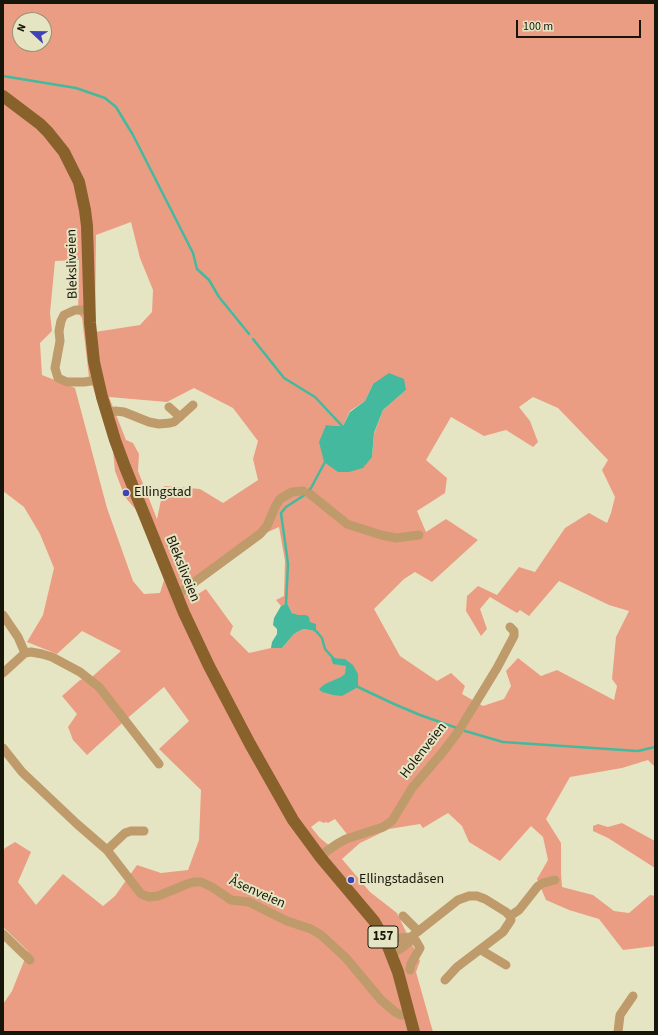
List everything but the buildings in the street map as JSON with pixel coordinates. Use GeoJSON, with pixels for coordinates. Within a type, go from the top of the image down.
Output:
{"type":"FeatureCollection","features":[{"type":"Feature","properties":{"kind":"main road","name":"Bleksliveien"},"geometry":{"type":"LineString","coordinates":[[3,96],[40,124],[48,132],[64,152],[74,171],[82,194],[88,226],[89,310],[92,344],[98,380],[107,414],[125,467],[184,614],[208,666],[293,820],[321,858],[374,921],[390,949],[398,972],[414,1032]]}},
{"type":"Feature","properties":{"kind":"street"},"geometry":{"type":"LineString","coordinates":[[89,310],[75,310],[64,315],[59,331],[60,342],[55,368],[58,378],[67,382],[98,380]]}},
{"type":"Feature","properties":{"kind":"street"},"geometry":{"type":"LineString","coordinates":[[107,414],[115,411],[124,412],[149,422],[159,424],[170,423],[174,422],[193,405]]}},
{"type":"Feature","properties":{"kind":"street"},"geometry":{"type":"LineString","coordinates":[[170,407],[180,417]]}},
{"type":"Feature","properties":{"kind":"street"},"geometry":{"type":"LineString","coordinates":[[177,595],[260,534],[267,526],[280,499],[292,492],[306,493],[347,524],[381,535],[396,538],[419,535]]}},
{"type":"Feature","properties":{"kind":"street"},"geometry":{"type":"LineString","coordinates":[[3,615],[18,637],[25,653]]}},
{"type":"Feature","properties":{"kind":"street","name":"Holenveien"},"geometry":{"type":"LineString","coordinates":[[321,858],[327,851],[346,839],[383,827],[392,821],[412,788],[458,732],[497,668],[514,636],[514,631],[510,627]]}},
{"type":"Feature","properties":{"kind":"street"},"geometry":{"type":"LineString","coordinates":[[3,673],[25,653],[31,652],[42,654],[60,661],[80,672],[99,688],[160,764]]}},
{"type":"Feature","properties":{"kind":"street","name":"Åsenveien"},"geometry":{"type":"LineString","coordinates":[[3,748],[22,772],[77,824],[108,850],[136,889],[146,896],[158,896],[187,884],[202,882],[234,901],[249,902],[286,921],[311,930],[321,935],[346,958],[382,1000],[395,1012],[401,1015],[409,1015]]}},
{"type":"Feature","properties":{"kind":"street"},"geometry":{"type":"LineString","coordinates":[[108,850],[125,833],[131,831],[144,831]]}},
{"type":"Feature","properties":{"kind":"street"},"geometry":{"type":"LineString","coordinates":[[510,916],[519,910],[538,886],[555,880]]}},
{"type":"Feature","properties":{"kind":"street"},"geometry":{"type":"LineString","coordinates":[[390,949],[409,942],[415,934],[448,907],[458,900],[469,896],[477,896],[486,899],[510,916]]}},
{"type":"Feature","properties":{"kind":"street"},"geometry":{"type":"LineString","coordinates":[[403,916],[415,934],[416,941],[420,948],[411,964],[410,970]]}},
{"type":"Feature","properties":{"kind":"street"},"geometry":{"type":"LineString","coordinates":[[445,980],[457,966],[481,950],[503,932],[511,920],[510,916]]}},
{"type":"Feature","properties":{"kind":"street"},"geometry":{"type":"LineString","coordinates":[[3,934],[30,960]]}},
{"type":"Feature","properties":{"kind":"street"},"geometry":{"type":"LineString","coordinates":[[481,950],[506,965]]}},
{"type":"Feature","properties":{"kind":"street"},"geometry":{"type":"LineString","coordinates":[[618,1032],[620,1015],[633,996]]}},
{"type":"Feature","properties":{"kind":"shaded area"},"geometry":{"type":"Polygon","coordinates":[[[3,3],[655,3],[655,767],[648,760],[622,768],[570,777],[546,819],[561,843],[562,887],[593,895],[614,911],[629,913],[650,895],[655,896],[655,946],[623,950],[599,919],[569,910],[546,900],[537,879],[548,860],[543,837],[531,826],[500,861],[469,842],[462,826],[448,813],[423,828],[420,824],[389,829],[360,843],[342,859],[370,892],[397,913],[420,961],[416,972],[433,1032],[3,1032],[3,1004],[12,991],[28,951],[3,927],[3,852],[5,848],[15,842],[31,852],[18,882],[36,905],[63,874],[103,906],[115,896],[137,865],[161,873],[188,870],[199,840],[201,790],[159,749],[189,721],[164,687],[87,755],[73,740],[68,727],[77,714],[62,696],[80,680],[93,676],[121,651],[82,631],[57,654],[27,642],[43,615],[54,568],[40,534],[24,507],[3,491],[3,3]],[[131,222],[96,235],[95,332],[140,325],[152,312],[153,290],[140,258],[131,222]],[[79,260],[55,261],[50,313],[52,331],[40,343],[42,375],[75,388],[107,508],[133,581],[144,594],[160,593],[164,580],[137,511],[125,497],[115,471],[113,451],[89,377],[82,318],[78,313],[79,260]],[[373,384],[365,401],[350,411],[343,426],[326,425],[372,457],[374,434],[383,410],[406,390],[373,384]],[[194,388],[167,402],[109,397],[126,440],[133,443],[139,454],[138,471],[157,519],[164,486],[200,489],[223,503],[258,480],[253,459],[258,441],[233,408],[194,388]],[[533,397],[519,407],[530,421],[538,442],[533,447],[506,430],[484,436],[451,417],[426,460],[447,478],[445,493],[417,511],[426,532],[446,519],[478,540],[432,582],[415,572],[404,579],[374,609],[400,656],[437,681],[451,673],[465,686],[462,694],[483,706],[504,699],[511,686],[506,671],[518,658],[541,676],[557,670],[614,700],[617,686],[612,679],[616,637],[629,611],[609,605],[559,581],[529,616],[520,610],[517,613],[490,597],[480,609],[487,629],[481,636],[466,611],[467,596],[478,586],[497,595],[519,567],[535,572],[565,528],[589,513],[607,523],[611,513],[615,497],[602,470],[608,460],[558,408],[533,397]],[[279,527],[248,541],[187,586],[190,599],[206,589],[233,626],[230,634],[249,653],[271,648],[282,648],[294,634],[303,629],[316,631],[310,622],[292,613],[287,603],[281,606],[276,600],[284,596],[285,561],[279,527]],[[335,819],[328,823],[319,821],[311,827],[320,838],[331,847],[350,838],[335,819]]]}},
{"type":"Feature","properties":{"kind":"shaded area"},"geometry":{"type":"Polygon","coordinates":[[[622,823],[655,841],[655,868],[608,838],[593,831],[593,826],[598,824],[608,827],[622,823]]]}},
{"type":"Feature","properties":{"kind":"water"},"geometry":{"type":"Polygon","coordinates":[[[389,373],[404,379],[406,390],[383,410],[374,433],[372,457],[363,468],[349,472],[338,472],[324,462],[319,442],[326,425],[343,426],[350,412],[365,401],[373,384],[389,373]]]}},
{"type":"Feature","properties":{"kind":"water"},"geometry":{"type":"Polygon","coordinates":[[[287,603],[292,613],[306,615],[309,617],[310,622],[316,624],[316,631],[303,629],[294,634],[282,648],[271,648],[272,642],[277,634],[277,629],[273,625],[274,618],[281,606],[287,603]]]}},
{"type":"Feature","properties":{"kind":"water"},"geometry":{"type":"Polygon","coordinates":[[[331,658],[345,659],[353,665],[358,674],[358,687],[342,696],[322,692],[319,689],[325,684],[345,674],[346,666],[333,664],[331,658]]]}},
{"type":"Feature","properties":{"kind":"waterway"},"geometry":{"type":"LineString","coordinates":[[3,76],[76,88],[105,98],[116,107],[133,135],[193,253],[197,269],[209,280],[219,297],[249,334]]}},
{"type":"Feature","properties":{"kind":"waterway"},"geometry":{"type":"LineString","coordinates":[[253,339],[284,378],[315,397],[344,428]]}},
{"type":"Feature","properties":{"kind":"waterway"},"geometry":{"type":"LineString","coordinates":[[286,604],[288,564],[281,513],[286,507],[303,496],[311,488],[326,460]]}},
{"type":"Feature","properties":{"kind":"waterway"},"geometry":{"type":"LineString","coordinates":[[314,630],[322,638],[325,649],[334,659]]}},
{"type":"Feature","properties":{"kind":"waterway"},"geometry":{"type":"LineString","coordinates":[[357,685],[358,687],[394,704],[457,728]]}},
{"type":"Feature","properties":{"kind":"waterway"},"geometry":{"type":"LineString","coordinates":[[465,731],[503,742],[638,751],[655,747]]}},
{"type":"Feature","properties":{"kind":"place","name":"Ellingstad"},"geometry":{"type":"Point","coordinates":[126,493]}},
{"type":"Feature","properties":{"kind":"place","name":"Ellingstadåsen"},"geometry":{"type":"Point","coordinates":[351,880]}}]}
